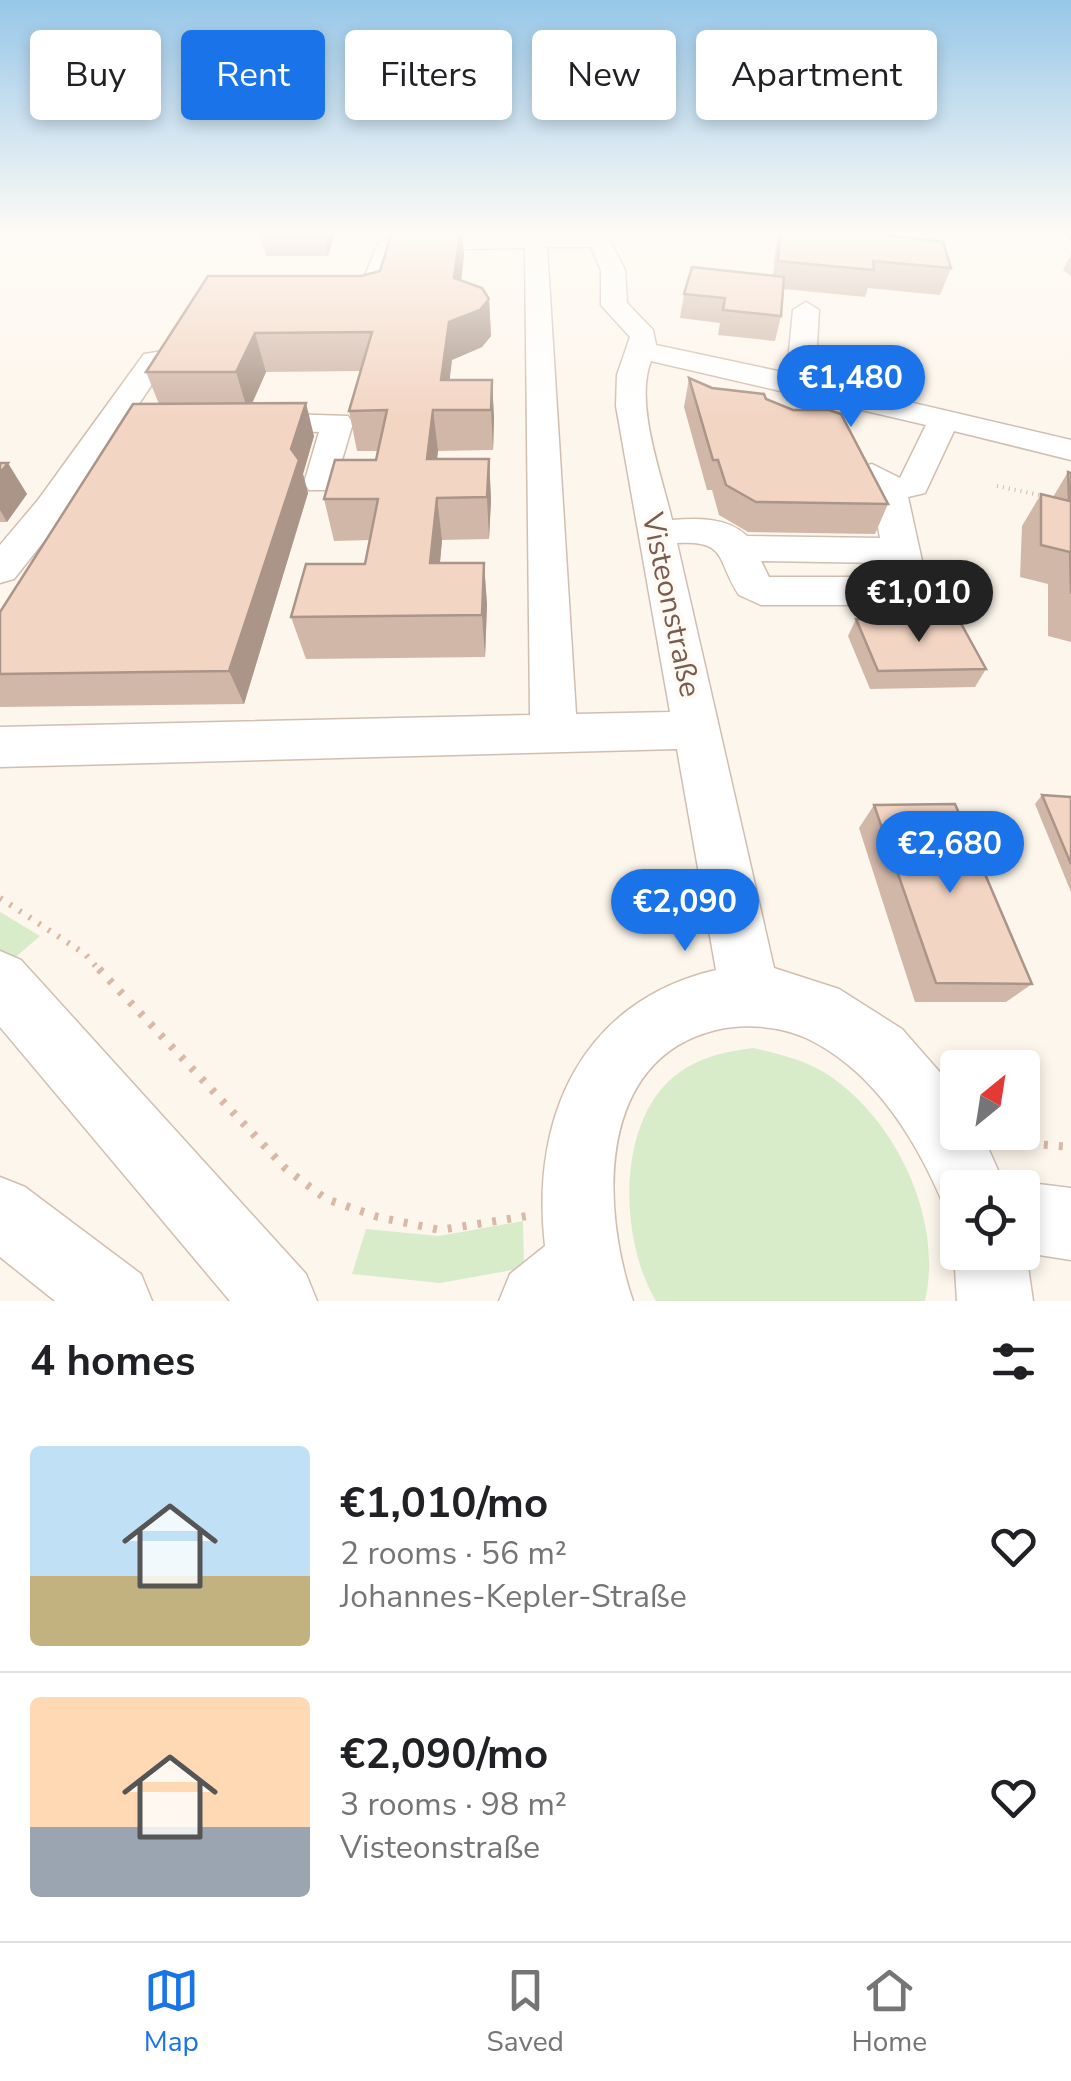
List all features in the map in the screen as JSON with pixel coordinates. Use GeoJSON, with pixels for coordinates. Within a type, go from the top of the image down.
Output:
{"type":"FeatureCollection","features":[{"type":"Feature","properties":{"kind":"street"},"geometry":{"type":"LineString","coordinates":[[314,302],[367,301],[370,294]]}},
{"type":"Feature","properties":{"kind":"street"},"geometry":{"type":"LineString","coordinates":[[538,294],[554,734]]}},
{"type":"Feature","properties":{"kind":"street"},"geometry":{"type":"LineString","coordinates":[[614,294],[614,304],[644,336],[641,351],[730,384],[800,387],[1071,450]]}},
{"type":"Feature","properties":{"kind":"street"},"geometry":{"type":"LineString","coordinates":[[800,387],[806,310]]}},
{"type":"Feature","properties":{"kind":"street"},"geometry":{"type":"LineString","coordinates":[[0,570],[51,508],[154,360],[172,360],[197,316]]}},
{"type":"Feature","properties":{"kind":"street","name":"Visteonstraße"},"geometry":{"type":"LineString","coordinates":[[641,351],[630,368],[628,386],[750,994]]}},
{"type":"Feature","properties":{"kind":"street"},"geometry":{"type":"LineString","coordinates":[[229,422],[337,423],[321,483]]}},
{"type":"Feature","properties":{"kind":"street"},"geometry":{"type":"LineString","coordinates":[[888,490],[913,486],[943,422]]}},
{"type":"Feature","properties":{"kind":"street"},"geometry":{"type":"LineString","coordinates":[[110,424],[142,424]]}},
{"type":"Feature","properties":{"kind":"street"},"geometry":{"type":"LineString","coordinates":[[656,532],[717,533],[737,548],[748,582],[760,591],[903,591],[907,580],[888,490],[873,476],[858,448]]}},
{"type":"Feature","properties":{"kind":"street"},"geometry":{"type":"LineString","coordinates":[[0,746],[697,730]]}},
{"type":"Feature","properties":{"kind":"street"},"geometry":{"type":"LineString","coordinates":[[0,980],[279,1301]]}},
{"type":"Feature","properties":{"kind":"street"},"geometry":{"type":"LineString","coordinates":[[571,1288],[575,1184],[587,1115],[614,1061],[652,1022],[698,1000],[750,994],[805,1006],[859,1034],[909,1079],[952,1140],[964,1170]]}},
{"type":"Feature","properties":{"kind":"street"},"geometry":{"type":"LineString","coordinates":[[0,1212],[114,1301]]}},
{"type":"Feature","properties":{"kind":"street"},"geometry":{"type":"LineString","coordinates":[[1040,1220],[1071,1224]]}},
{"type":"Feature","properties":{"kind":"street"},"geometry":{"type":"LineString","coordinates":[[992,1270],[995,1301]]}},
{"type":"Feature","properties":{"kind":"path"},"geometry":{"type":"LineString","coordinates":[[997,486],[1052,498]]}},
{"type":"Feature","properties":{"kind":"path"},"geometry":{"type":"LineString","coordinates":[[0,898],[85,954],[286,1169],[326,1199],[378,1217],[440,1230],[529,1216]]}},
{"type":"Feature","properties":{"kind":"path"},"geometry":{"type":"LineString","coordinates":[[1040,1144],[1071,1147]]}},
{"type":"Feature","properties":{"kind":"green space"},"geometry":{"type":"Polygon","coordinates":[[[0,912],[40,936],[11,961],[0,954],[0,912]]]}},
{"type":"Feature","properties":{"kind":"green space"},"geometry":{"type":"Polygon","coordinates":[[[753,1048],[797,1060],[838,1082],[880,1125],[898,1151],[912,1180],[928,1240],[925,1301],[656,1301],[635,1246],[630,1214],[634,1148],[644,1118],[659,1092],[680,1072],[715,1055],[753,1048]]]}},
{"type":"Feature","properties":{"kind":"green space"},"geometry":{"type":"Polygon","coordinates":[[[523,1221],[524,1268],[440,1283],[352,1274],[366,1229],[439,1236],[523,1221]]]}},
{"type":"Feature","properties":{"kind":"building"},"geometry":{"type":"Polygon","coordinates":[[[197,294],[486,294],[489,299],[480,310],[449,322],[441,380],[492,380],[491,410],[433,410],[427,459],[489,459],[487,497],[437,498],[430,563],[484,563],[482,615],[291,617],[306,564],[365,564],[378,499],[324,499],[335,460],[376,460],[387,410],[349,411],[372,332],[255,333],[236,372],[146,372],[197,294]]]}},
{"type":"Feature","properties":{"kind":"building"},"geometry":{"type":"Polygon","coordinates":[[[684,294],[783,294],[781,316],[723,310],[725,298],[684,294]]]}},
{"type":"Feature","properties":{"kind":"building"},"geometry":{"type":"Polygon","coordinates":[[[689,378],[712,388],[764,394],[766,399],[793,410],[841,414],[888,504],[756,502],[726,485],[718,460],[713,460],[689,378]]]}},
{"type":"Feature","properties":{"kind":"building"},"geometry":{"type":"Polygon","coordinates":[[[306,403],[291,449],[299,460],[229,671],[0,674],[0,612],[133,404],[306,403]]]}},
{"type":"Feature","properties":{"kind":"building"},"geometry":{"type":"Polygon","coordinates":[[[1068,472],[1071,473],[1071,594],[1070,552],[1041,545],[1041,494],[1069,501],[1068,472]]]}},
{"type":"Feature","properties":{"kind":"building"},"geometry":{"type":"Polygon","coordinates":[[[958,618],[986,669],[878,671],[856,619],[958,618]]]}},
{"type":"Feature","properties":{"kind":"building"},"geometry":{"type":"Polygon","coordinates":[[[1042,795],[1071,797],[1071,864],[1042,795]]]}},
{"type":"Feature","properties":{"kind":"building"},"geometry":{"type":"Polygon","coordinates":[[[955,804],[1032,984],[936,983],[874,805],[955,804]]]}}]}
